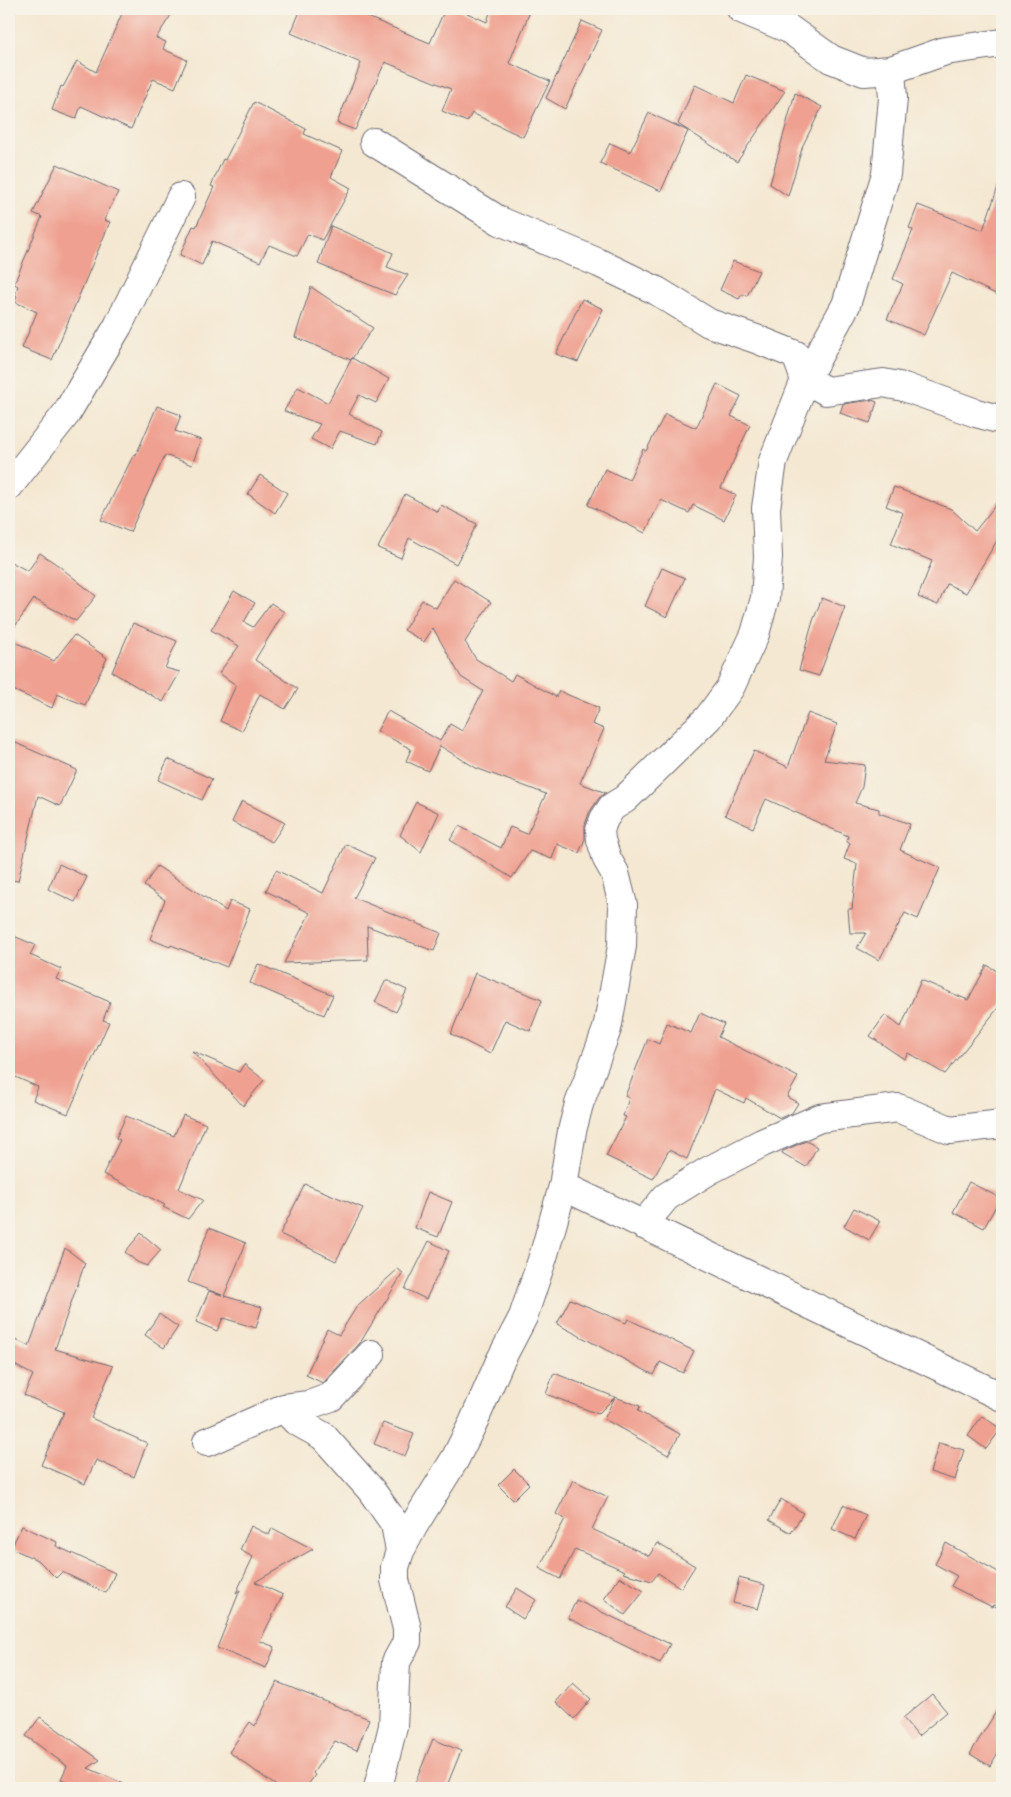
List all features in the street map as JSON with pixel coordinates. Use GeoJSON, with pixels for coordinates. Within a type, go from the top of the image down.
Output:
{"type":"FeatureCollection","features":[{"type":"Feature","properties":{"kind":"street"},"geometry":{"type":"LineString","coordinates":[[741,9],[789,29],[831,59],[864,72],[891,70],[945,51],[1002,43]]}},
{"type":"Feature","properties":{"kind":"street"},"geometry":{"type":"LineString","coordinates":[[378,1788],[393,1726],[396,1662],[407,1642],[407,1628],[396,1580],[395,1567],[400,1551],[414,1525],[455,1459],[474,1423],[500,1361],[523,1317],[544,1254],[563,1186],[572,1131],[579,1104],[607,1029],[622,946],[623,905],[615,873],[607,859],[601,840],[600,830],[604,818],[612,807],[625,798],[708,718],[730,688],[755,634],[765,598],[768,557],[766,508],[773,461],[804,380],[846,305],[886,174],[893,98],[891,70]]}},
{"type":"Feature","properties":{"kind":"street"},"geometry":{"type":"LineString","coordinates":[[374,142],[500,221],[599,263],[657,291],[709,323],[796,355],[804,380]]}},
{"type":"Feature","properties":{"kind":"street"},"geometry":{"type":"LineString","coordinates":[[9,486],[66,414],[118,326],[181,197]]}},
{"type":"Feature","properties":{"kind":"street"},"geometry":{"type":"LineString","coordinates":[[804,380],[826,391],[882,383],[904,387],[949,404],[1002,420]]}},
{"type":"Feature","properties":{"kind":"street"},"geometry":{"type":"LineString","coordinates":[[643,1225],[666,1197],[708,1171],[762,1143],[820,1118],[898,1108],[950,1130],[1002,1124]]}},
{"type":"Feature","properties":{"kind":"street"},"geometry":{"type":"LineString","coordinates":[[563,1186],[1002,1397]]}},
{"type":"Feature","properties":{"kind":"street"},"geometry":{"type":"LineString","coordinates":[[207,1442],[284,1408],[309,1405],[331,1397],[371,1354]]}},
{"type":"Feature","properties":{"kind":"street"},"geometry":{"type":"LineString","coordinates":[[284,1408],[296,1421],[323,1436],[365,1483],[395,1524],[400,1551]]}},
{"type":"Feature","properties":{"kind":"building"},"geometry":{"type":"Polygon","coordinates":[[[124,9],[175,9],[156,38],[166,42],[163,49],[187,60],[175,88],[153,79],[131,129],[81,106],[76,119],[52,110],[61,86],[63,87],[77,61],[96,72],[124,9]]]}},
{"type":"Feature","properties":{"kind":"building"},"geometry":{"type":"Polygon","coordinates":[[[301,9],[348,9],[430,43],[445,9],[458,9],[487,22],[491,9],[531,9],[509,63],[550,81],[523,137],[472,113],[467,122],[442,111],[451,89],[385,62],[355,130],[337,123],[361,63],[291,33],[301,9]]]}},
{"type":"Feature","properties":{"kind":"building"},"geometry":{"type":"Polygon","coordinates":[[[582,21],[602,30],[565,109],[546,98],[582,21]]]}},
{"type":"Feature","properties":{"kind":"building"},"geometry":{"type":"Polygon","coordinates":[[[746,75],[785,91],[737,162],[678,124],[695,85],[734,103],[746,75]]]}},
{"type":"Feature","properties":{"kind":"building"},"geometry":{"type":"Polygon","coordinates":[[[795,93],[822,107],[803,145],[788,196],[770,184],[795,93]]]}},
{"type":"Feature","properties":{"kind":"building"},"geometry":{"type":"Polygon","coordinates":[[[254,102],[306,129],[304,134],[342,151],[331,177],[351,188],[322,240],[308,234],[297,256],[269,245],[260,262],[212,241],[202,265],[180,255],[193,226],[196,227],[214,187],[211,186],[223,159],[225,160],[254,102]]]}},
{"type":"Feature","properties":{"kind":"building"},"geometry":{"type":"Polygon","coordinates":[[[649,113],[688,131],[661,191],[600,163],[610,143],[630,152],[649,113]]]}},
{"type":"Feature","properties":{"kind":"building"},"geometry":{"type":"Polygon","coordinates":[[[57,164],[118,192],[104,220],[110,222],[52,360],[22,348],[37,312],[15,302],[18,286],[14,284],[42,217],[33,213],[57,164]]]}},
{"type":"Feature","properties":{"kind":"building"},"geometry":{"type":"Polygon","coordinates":[[[999,184],[1002,184],[1002,297],[952,273],[924,335],[887,319],[903,284],[893,279],[913,230],[909,228],[918,205],[983,230],[999,184]]]}},
{"type":"Feature","properties":{"kind":"building"},"geometry":{"type":"Polygon","coordinates":[[[331,226],[393,253],[387,267],[408,275],[395,295],[318,264],[331,226]]]}},
{"type":"Feature","properties":{"kind":"building"},"geometry":{"type":"Polygon","coordinates":[[[733,261],[759,271],[747,296],[742,294],[739,299],[720,290],[733,261]]]}},
{"type":"Feature","properties":{"kind":"building"},"geometry":{"type":"Polygon","coordinates":[[[311,287],[373,328],[351,360],[295,337],[311,287]]]}},
{"type":"Feature","properties":{"kind":"building"},"geometry":{"type":"Polygon","coordinates":[[[582,299],[603,309],[578,362],[556,354],[582,299]]]}},
{"type":"Feature","properties":{"kind":"building"},"geometry":{"type":"Polygon","coordinates":[[[352,358],[389,379],[376,403],[359,395],[349,414],[382,432],[377,444],[340,431],[330,449],[311,439],[320,424],[284,411],[298,387],[328,403],[352,358]]]}},
{"type":"Feature","properties":{"kind":"building"},"geometry":{"type":"Polygon","coordinates":[[[717,384],[741,396],[731,416],[750,425],[721,488],[736,495],[724,520],[693,505],[689,513],[661,500],[645,533],[588,505],[605,469],[629,480],[643,449],[646,451],[665,414],[696,428],[717,384]]]}},
{"type":"Feature","properties":{"kind":"building"},"geometry":{"type":"Polygon","coordinates":[[[872,400],[877,402],[870,423],[840,413],[843,404],[872,400]]]}},
{"type":"Feature","properties":{"kind":"building"},"geometry":{"type":"Polygon","coordinates":[[[157,406],[181,415],[175,431],[201,440],[192,465],[165,455],[130,532],[101,520],[134,454],[136,455],[157,406]]]}},
{"type":"Feature","properties":{"kind":"building"},"geometry":{"type":"Polygon","coordinates":[[[260,475],[287,493],[275,513],[248,494],[260,475]]]}},
{"type":"Feature","properties":{"kind":"building"},"geometry":{"type":"Polygon","coordinates":[[[894,487],[951,509],[975,531],[1002,497],[1002,532],[966,593],[947,584],[938,605],[918,597],[932,561],[891,544],[903,513],[886,506],[894,487]]]}},
{"type":"Feature","properties":{"kind":"building"},"geometry":{"type":"Polygon","coordinates":[[[405,494],[438,512],[441,505],[477,524],[456,564],[409,538],[401,558],[378,548],[405,494]]]}},
{"type":"Feature","properties":{"kind":"building"},"geometry":{"type":"Polygon","coordinates":[[[40,553],[96,596],[76,621],[34,599],[9,635],[9,561],[28,571],[40,553]]]}},
{"type":"Feature","properties":{"kind":"building"},"geometry":{"type":"Polygon","coordinates":[[[662,568],[685,578],[667,617],[645,606],[662,568]]]}},
{"type":"Feature","properties":{"kind":"building"},"geometry":{"type":"Polygon","coordinates":[[[454,579],[491,602],[465,642],[476,659],[511,681],[515,674],[556,697],[559,691],[599,708],[592,724],[604,729],[580,783],[606,793],[599,798],[589,813],[585,825],[585,839],[579,853],[557,844],[552,859],[530,851],[512,878],[450,840],[459,826],[501,848],[510,827],[527,834],[546,794],[476,768],[440,746],[428,771],[406,761],[411,749],[377,731],[388,711],[440,741],[450,724],[462,731],[483,691],[461,677],[433,628],[424,642],[404,630],[422,600],[436,608],[454,579]]]}},
{"type":"Feature","properties":{"kind":"building"},"geometry":{"type":"Polygon","coordinates":[[[234,591],[255,603],[244,622],[253,627],[271,603],[284,612],[255,660],[298,689],[285,709],[260,694],[242,731],[220,721],[236,685],[219,673],[239,646],[211,630],[234,591]]]}},
{"type":"Feature","properties":{"kind":"building"},"geometry":{"type":"Polygon","coordinates":[[[822,598],[845,607],[819,676],[799,670],[813,621],[822,598]]]}},
{"type":"Feature","properties":{"kind":"building"},"geometry":{"type":"Polygon","coordinates":[[[133,623],[177,641],[165,668],[180,672],[163,702],[112,672],[133,623]]]}},
{"type":"Feature","properties":{"kind":"building"},"geometry":{"type":"Polygon","coordinates":[[[74,635],[107,658],[85,705],[57,694],[52,708],[9,688],[9,639],[54,661],[74,635]]]}},
{"type":"Feature","properties":{"kind":"building"},"geometry":{"type":"Polygon","coordinates":[[[808,713],[837,724],[824,760],[865,765],[862,787],[855,803],[879,809],[879,813],[910,824],[900,850],[940,868],[918,919],[905,913],[879,960],[857,948],[866,933],[850,933],[848,909],[852,909],[857,864],[844,859],[850,843],[847,842],[848,836],[766,799],[753,828],[725,815],[754,751],[788,767],[808,713]]]}},
{"type":"Feature","properties":{"kind":"building"},"geometry":{"type":"Polygon","coordinates":[[[9,740],[77,770],[60,806],[38,796],[18,881],[9,880],[9,740]]]}},
{"type":"Feature","properties":{"kind":"building"},"geometry":{"type":"Polygon","coordinates":[[[168,759],[212,779],[202,800],[158,780],[168,759]]]}},
{"type":"Feature","properties":{"kind":"building"},"geometry":{"type":"Polygon","coordinates":[[[242,801],[285,823],[272,842],[232,822],[242,801]]]}},
{"type":"Feature","properties":{"kind":"building"},"geometry":{"type":"Polygon","coordinates":[[[416,802],[439,813],[421,852],[400,835],[416,802]]]}},
{"type":"Feature","properties":{"kind":"building"},"geometry":{"type":"Polygon","coordinates":[[[346,844],[375,858],[354,898],[441,933],[434,951],[367,926],[368,960],[284,963],[310,913],[266,891],[276,870],[323,893],[346,844]]]}},
{"type":"Feature","properties":{"kind":"building"},"geometry":{"type":"Polygon","coordinates":[[[59,864],[87,877],[75,902],[48,889],[59,864]]]}},
{"type":"Feature","properties":{"kind":"building"},"geometry":{"type":"Polygon","coordinates":[[[157,866],[226,911],[230,901],[250,909],[227,967],[171,945],[170,947],[150,939],[165,900],[144,886],[157,866]]]}},
{"type":"Feature","properties":{"kind":"building"},"geometry":{"type":"Polygon","coordinates":[[[9,934],[35,945],[30,955],[61,969],[56,979],[110,1002],[103,1020],[109,1022],[68,1114],[33,1100],[38,1087],[9,1074],[9,934]]]}},
{"type":"Feature","properties":{"kind":"building"},"geometry":{"type":"Polygon","coordinates":[[[258,964],[333,995],[324,1015],[250,983],[258,964]]]}},
{"type":"Feature","properties":{"kind":"building"},"geometry":{"type":"Polygon","coordinates":[[[987,965],[1002,974],[1002,1003],[945,1074],[908,1053],[904,1059],[870,1036],[885,1015],[901,1027],[921,980],[968,1000],[987,965]]]}},
{"type":"Feature","properties":{"kind":"building"},"geometry":{"type":"Polygon","coordinates":[[[475,973],[542,1000],[530,1031],[505,1020],[490,1054],[451,1034],[475,973]]]}},
{"type":"Feature","properties":{"kind":"building"},"geometry":{"type":"Polygon","coordinates":[[[386,980],[407,990],[396,1012],[375,1002],[386,980]]]}},
{"type":"Feature","properties":{"kind":"building"},"geometry":{"type":"Polygon","coordinates":[[[700,1013],[724,1024],[718,1037],[798,1077],[787,1097],[798,1103],[792,1113],[780,1118],[746,1098],[744,1103],[715,1089],[687,1159],[669,1150],[653,1179],[606,1156],[626,1117],[623,1116],[629,1098],[625,1096],[648,1039],[659,1044],[667,1023],[691,1033],[700,1013]]]}},
{"type":"Feature","properties":{"kind":"building"},"geometry":{"type":"Polygon","coordinates":[[[192,1051],[239,1072],[244,1064],[264,1080],[243,1106],[192,1051]]]}},
{"type":"Feature","properties":{"kind":"building"},"geometry":{"type":"Polygon","coordinates":[[[183,1115],[206,1124],[179,1189],[203,1200],[188,1219],[163,1207],[165,1205],[103,1174],[120,1140],[116,1138],[126,1116],[174,1136],[183,1115]]]}},
{"type":"Feature","properties":{"kind":"building"},"geometry":{"type":"Polygon","coordinates":[[[806,1141],[817,1147],[806,1167],[782,1153],[783,1151],[806,1141]]]}},
{"type":"Feature","properties":{"kind":"building"},"geometry":{"type":"Polygon","coordinates":[[[969,1182],[1000,1198],[984,1228],[953,1212],[969,1182]]]}},
{"type":"Feature","properties":{"kind":"building"},"geometry":{"type":"Polygon","coordinates":[[[305,1184],[363,1208],[336,1261],[280,1234],[305,1184]]]}},
{"type":"Feature","properties":{"kind":"building"},"geometry":{"type":"Polygon","coordinates":[[[428,1192],[452,1202],[438,1237],[415,1228],[428,1192]]]}},
{"type":"Feature","properties":{"kind":"building"},"geometry":{"type":"Polygon","coordinates":[[[854,1208],[880,1221],[869,1240],[844,1226],[854,1208]]]}},
{"type":"Feature","properties":{"kind":"building"},"geometry":{"type":"Polygon","coordinates":[[[209,1228],[246,1243],[224,1296],[262,1307],[256,1328],[223,1318],[217,1331],[196,1322],[209,1291],[222,1295],[188,1282],[209,1228]]]}},
{"type":"Feature","properties":{"kind":"building"},"geometry":{"type":"Polygon","coordinates":[[[141,1233],[161,1250],[147,1266],[137,1262],[125,1252],[141,1233]]]}},
{"type":"Feature","properties":{"kind":"building"},"geometry":{"type":"Polygon","coordinates":[[[429,1241],[449,1251],[426,1299],[405,1289],[429,1241]]]}},
{"type":"Feature","properties":{"kind":"building"},"geometry":{"type":"Polygon","coordinates":[[[65,1248],[85,1263],[55,1349],[113,1366],[91,1418],[147,1443],[134,1477],[96,1460],[85,1484],[41,1465],[64,1412],[24,1395],[33,1375],[9,1362],[9,1337],[29,1346],[65,1248]]]}},
{"type":"Feature","properties":{"kind":"building"},"geometry":{"type":"Polygon","coordinates":[[[398,1269],[403,1273],[360,1343],[323,1383],[306,1375],[327,1329],[339,1335],[357,1306],[398,1269]]]}},
{"type":"Feature","properties":{"kind":"building"},"geometry":{"type":"Polygon","coordinates":[[[570,1299],[626,1323],[628,1319],[694,1351],[683,1373],[660,1362],[654,1375],[557,1324],[570,1299]]]}},
{"type":"Feature","properties":{"kind":"building"},"geometry":{"type":"Polygon","coordinates":[[[159,1314],[178,1327],[164,1348],[145,1335],[159,1314]]]}},
{"type":"Feature","properties":{"kind":"building"},"geometry":{"type":"Polygon","coordinates":[[[554,1373],[615,1397],[598,1414],[546,1394],[554,1373]]]}},
{"type":"Feature","properties":{"kind":"building"},"geometry":{"type":"Polygon","coordinates":[[[615,1397],[640,1406],[638,1411],[680,1434],[668,1455],[604,1419],[615,1397]]]}},
{"type":"Feature","properties":{"kind":"building"},"geometry":{"type":"Polygon","coordinates":[[[982,1416],[1001,1429],[986,1449],[968,1436],[982,1416]]]}},
{"type":"Feature","properties":{"kind":"building"},"geometry":{"type":"Polygon","coordinates":[[[383,1423],[414,1434],[405,1456],[374,1444],[383,1423]]]}},
{"type":"Feature","properties":{"kind":"building"},"geometry":{"type":"Polygon","coordinates":[[[939,1443],[964,1450],[955,1480],[930,1472],[939,1443]]]}},
{"type":"Feature","properties":{"kind":"building"},"geometry":{"type":"Polygon","coordinates":[[[514,1469],[529,1484],[513,1500],[498,1485],[514,1469]]]}},
{"type":"Feature","properties":{"kind":"building"},"geometry":{"type":"Polygon","coordinates":[[[573,1480],[608,1497],[592,1529],[649,1556],[657,1543],[695,1566],[681,1588],[658,1573],[652,1581],[623,1573],[625,1571],[575,1549],[560,1579],[539,1568],[565,1519],[556,1514],[573,1480]]]}},
{"type":"Feature","properties":{"kind":"building"},"geometry":{"type":"Polygon","coordinates":[[[781,1499],[803,1513],[791,1533],[769,1520],[781,1499]]]}},
{"type":"Feature","properties":{"kind":"building"},"geometry":{"type":"Polygon","coordinates":[[[843,1505],[866,1515],[855,1539],[832,1529],[843,1505]]]}},
{"type":"Feature","properties":{"kind":"building"},"geometry":{"type":"Polygon","coordinates":[[[22,1526],[57,1542],[56,1546],[115,1573],[106,1593],[62,1572],[56,1578],[39,1561],[11,1548],[22,1526]]]}},
{"type":"Feature","properties":{"kind":"building"},"geometry":{"type":"Polygon","coordinates":[[[251,1526],[269,1535],[272,1528],[313,1549],[255,1582],[283,1595],[260,1641],[275,1647],[266,1668],[217,1648],[240,1590],[236,1593],[253,1557],[240,1550],[251,1526]]]}},
{"type":"Feature","properties":{"kind":"building"},"geometry":{"type":"Polygon","coordinates":[[[946,1543],[1002,1574],[1002,1610],[993,1605],[992,1607],[951,1586],[957,1576],[935,1564],[946,1543]]]}},
{"type":"Feature","properties":{"kind":"building"},"geometry":{"type":"Polygon","coordinates":[[[620,1577],[644,1591],[625,1615],[604,1599],[620,1577]]]}},
{"type":"Feature","properties":{"kind":"building"},"geometry":{"type":"Polygon","coordinates":[[[739,1578],[765,1585],[758,1609],[733,1603],[739,1578]]]}},
{"type":"Feature","properties":{"kind":"building"},"geometry":{"type":"Polygon","coordinates":[[[517,1588],[536,1600],[523,1619],[505,1607],[517,1588]]]}},
{"type":"Feature","properties":{"kind":"building"},"geometry":{"type":"Polygon","coordinates":[[[576,1600],[670,1644],[660,1663],[568,1618],[576,1600]]]}},
{"type":"Feature","properties":{"kind":"building"},"geometry":{"type":"Polygon","coordinates":[[[277,1682],[369,1719],[357,1750],[335,1741],[313,1773],[315,1775],[306,1788],[279,1788],[229,1752],[250,1722],[255,1726],[277,1682]]]}},
{"type":"Feature","properties":{"kind":"building"},"geometry":{"type":"Polygon","coordinates":[[[573,1683],[591,1699],[574,1719],[556,1702],[573,1683]]]}},
{"type":"Feature","properties":{"kind":"building"},"geometry":{"type":"Polygon","coordinates":[[[932,1694],[947,1712],[918,1736],[903,1718],[932,1694]]]}},
{"type":"Feature","properties":{"kind":"building"},"geometry":{"type":"Polygon","coordinates":[[[1002,1702],[1002,1746],[990,1766],[970,1754],[1002,1702]]]}},
{"type":"Feature","properties":{"kind":"building"},"geometry":{"type":"Polygon","coordinates":[[[40,1717],[100,1760],[88,1768],[133,1788],[81,1788],[61,1779],[67,1766],[26,1736],[40,1717]]]}},
{"type":"Feature","properties":{"kind":"building"},"geometry":{"type":"Polygon","coordinates":[[[433,1739],[461,1751],[446,1788],[413,1788],[433,1739]]]}}]}
